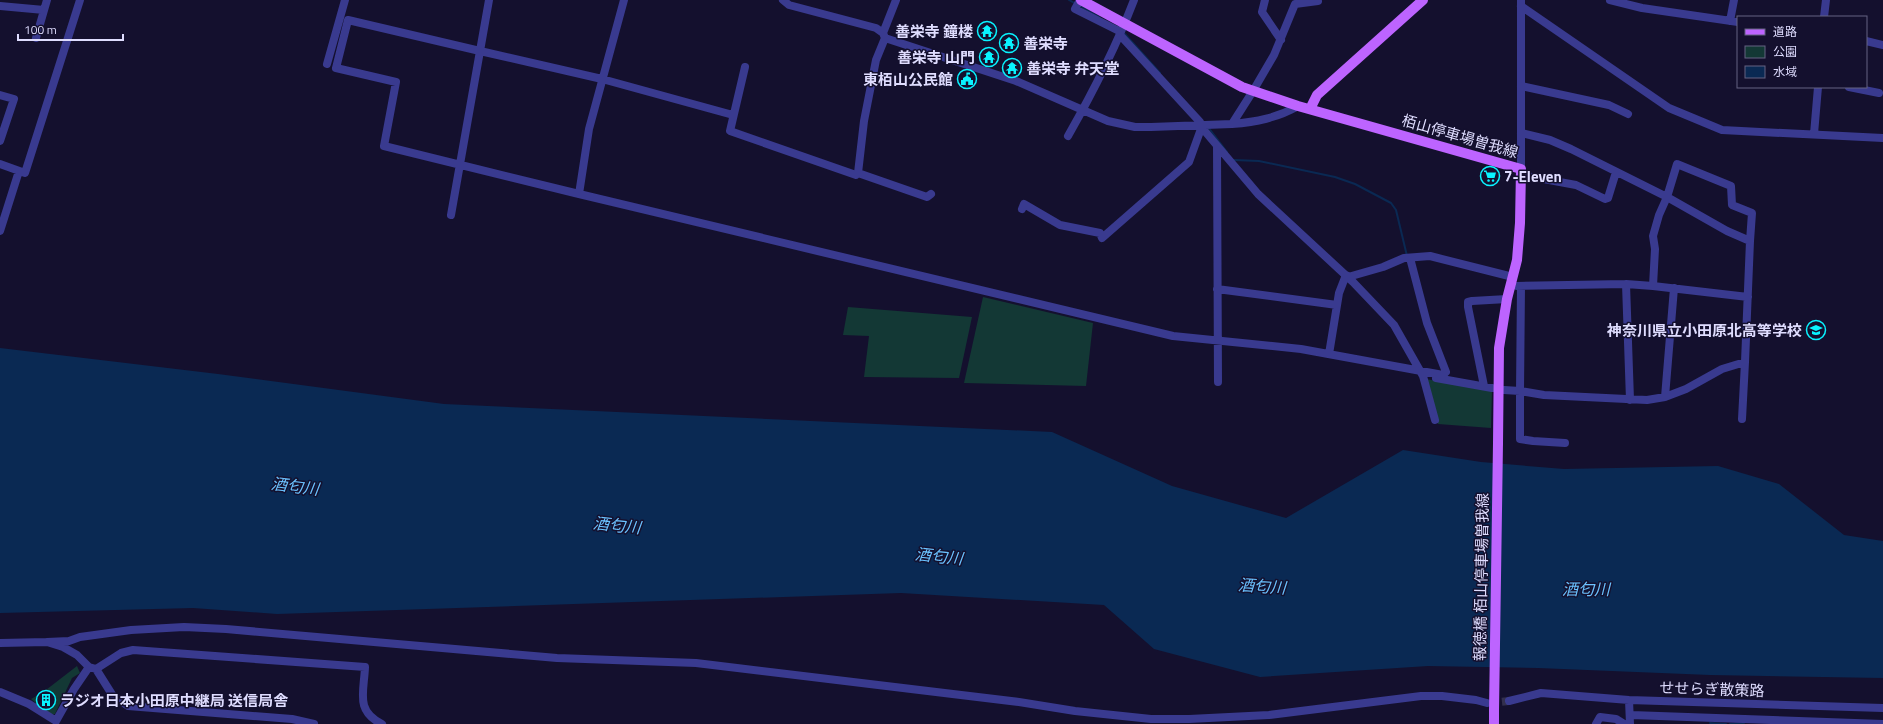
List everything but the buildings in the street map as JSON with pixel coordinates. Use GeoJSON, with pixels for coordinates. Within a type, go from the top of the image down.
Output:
{"type":"FeatureCollection","features":[{"type":"Feature","properties":{"kind":"main road","name":"栢山停車場曽我線"},"geometry":{"type":"LineString","coordinates":[[1081,0],[1122,30],[1226,80],[1254,91],[1298,106],[1521,172],[1519,246],[1507,299],[1499,348],[1498,443]]}},
{"type":"Feature","properties":{"kind":"main road"},"geometry":{"type":"LineString","coordinates":[[1310,109],[1317,95],[1423,0]]}},
{"type":"Feature","properties":{"kind":"main road","name":"報徳橋 栢山停車場曽我線"},"geometry":{"type":"LineString","coordinates":[[1494,724],[1498,443]]}},
{"type":"Feature","properties":{"kind":"street"},"geometry":{"type":"LineString","coordinates":[[36,38],[47,0]]}},
{"type":"Feature","properties":{"kind":"street"},"geometry":{"type":"LineString","coordinates":[[0,164],[25,173],[80,0]]}},
{"type":"Feature","properties":{"kind":"street"},"geometry":{"type":"LineString","coordinates":[[327,64],[345,0]]}},
{"type":"Feature","properties":{"kind":"street"},"geometry":{"type":"LineString","coordinates":[[451,216],[489,0]]}},
{"type":"Feature","properties":{"kind":"street"},"geometry":{"type":"LineString","coordinates":[[579,194],[589,129],[624,0]]}},
{"type":"Feature","properties":{"kind":"street"},"geometry":{"type":"LineString","coordinates":[[783,0],[783,2],[789,5],[876,28],[884,35],[1016,81],[1108,122],[1135,127],[1232,124],[1264,120],[1283,114],[1298,106]]}},
{"type":"Feature","properties":{"kind":"street"},"geometry":{"type":"LineString","coordinates":[[858,173],[864,121],[876,60],[896,0]]}},
{"type":"Feature","properties":{"kind":"street"},"geometry":{"type":"LineString","coordinates":[[1068,136],[1122,30],[1134,0]]}},
{"type":"Feature","properties":{"kind":"street"},"geometry":{"type":"LineString","coordinates":[[1265,0],[1262,12],[1281,40]]}},
{"type":"Feature","properties":{"kind":"street"},"geometry":{"type":"LineString","coordinates":[[1232,124],[1254,91],[1281,40],[1295,4],[1320,0]]}},
{"type":"Feature","properties":{"kind":"street"},"geometry":{"type":"LineString","coordinates":[[1610,0],[1642,8],[1734,21],[1734,0]]}},
{"type":"Feature","properties":{"kind":"street"},"geometry":{"type":"LineString","coordinates":[[1824,16],[1826,0]]}},
{"type":"Feature","properties":{"kind":"street"},"geometry":{"type":"LineString","coordinates":[[1521,3],[1521,172],[1576,185],[1605,199],[1608,198],[1616,172]]}},
{"type":"Feature","properties":{"kind":"street"},"geometry":{"type":"LineString","coordinates":[[1521,3],[1669,108],[1722,130],[1883,138]]}},
{"type":"Feature","properties":{"kind":"street"},"geometry":{"type":"LineString","coordinates":[[0,6],[44,10]]}},
{"type":"Feature","properties":{"kind":"street"},"geometry":{"type":"LineString","coordinates":[[733,115],[602,79],[348,20],[336,68],[396,82],[384,146],[1174,336],[1301,349],[1488,387],[1468,302],[1507,299]]}},
{"type":"Feature","properties":{"kind":"street"},"geometry":{"type":"LineString","coordinates":[[1122,30],[1204,126],[1217,146],[1258,194],[1347,276],[1394,325],[1422,373],[1435,420]]}},
{"type":"Feature","properties":{"kind":"street"},"geometry":{"type":"LineString","coordinates":[[1867,41],[1883,45]]}},
{"type":"Feature","properties":{"kind":"street"},"geometry":{"type":"LineString","coordinates":[[745,67],[730,131],[856,175],[858,173],[927,197],[931,194]]}},
{"type":"Feature","properties":{"kind":"street"},"geometry":{"type":"LineString","coordinates":[[1521,86],[1609,105],[1628,114]]}},
{"type":"Feature","properties":{"kind":"street"},"geometry":{"type":"LineString","coordinates":[[1814,134],[1818,88]]}},
{"type":"Feature","properties":{"kind":"street"},"geometry":{"type":"LineString","coordinates":[[1854,88],[1879,93]]}},
{"type":"Feature","properties":{"kind":"street"},"geometry":{"type":"LineString","coordinates":[[0,95],[14,99],[0,141]]}},
{"type":"Feature","properties":{"kind":"street"},"geometry":{"type":"LineString","coordinates":[[1022,209],[1024,204],[1060,225],[1100,233],[1102,238],[1188,162],[1204,126]]}},
{"type":"Feature","properties":{"kind":"street"},"geometry":{"type":"LineString","coordinates":[[1521,133],[1550,140],[1571,149],[1667,197],[1727,232],[1750,241]]}},
{"type":"Feature","properties":{"kind":"street"},"geometry":{"type":"LineString","coordinates":[[1217,146],[1218,382]]}},
{"type":"Feature","properties":{"kind":"street"},"geometry":{"type":"LineString","coordinates":[[1654,286],[1655,249],[1653,236],[1677,164],[1731,186],[1732,205],[1752,213],[1742,419]]}},
{"type":"Feature","properties":{"kind":"street"},"geometry":{"type":"LineString","coordinates":[[0,231],[19,171]]}},
{"type":"Feature","properties":{"kind":"street"},"geometry":{"type":"LineString","coordinates":[[1329,354],[1341,284],[1347,276],[1383,267],[1404,258],[1430,256],[1512,281],[1521,286],[1626,284],[1748,297]]}},
{"type":"Feature","properties":{"kind":"street"},"geometry":{"type":"LineString","coordinates":[[1410,258],[1427,323],[1446,372],[1442,377]]}},
{"type":"Feature","properties":{"kind":"street"},"geometry":{"type":"LineString","coordinates":[[1626,284],[1630,400]]}},
{"type":"Feature","properties":{"kind":"street"},"geometry":{"type":"LineString","coordinates":[[1521,286],[1520,439],[1566,443]]}},
{"type":"Feature","properties":{"kind":"street"},"geometry":{"type":"LineString","coordinates":[[1665,397],[1674,288]]}},
{"type":"Feature","properties":{"kind":"street"},"geometry":{"type":"LineString","coordinates":[[1217,289],[1337,304]]}},
{"type":"Feature","properties":{"kind":"street"},"geometry":{"type":"LineString","coordinates":[[1504,390],[1520,391],[1544,396],[1647,400],[1665,397],[1686,389],[1722,370],[1744,362]]}},
{"type":"Feature","properties":{"kind":"street"},"geometry":{"type":"LineString","coordinates":[[0,643],[69,641],[80,637],[131,630],[184,627],[226,629],[557,658],[703,664],[1019,702],[1075,711],[1151,719],[1189,719],[1269,715],[1421,696],[1442,696],[1476,700],[1487,703]]}},
{"type":"Feature","properties":{"kind":"street"},"geometry":{"type":"LineString","coordinates":[[47,642],[63,647],[77,655],[93,668],[113,696],[121,702],[133,707],[292,719],[314,724]]}},
{"type":"Feature","properties":{"kind":"street"},"geometry":{"type":"LineString","coordinates":[[0,692],[29,704],[56,721],[74,689],[93,668],[121,653],[133,650],[365,667],[362,702],[364,709],[372,718],[382,724]]}},
{"type":"Feature","properties":{"kind":"street","name":"せせらぎ散策路"},"geometry":{"type":"LineString","coordinates":[[1509,701],[1541,693],[1629,700],[1883,708]]}},
{"type":"Feature","properties":{"kind":"street"},"geometry":{"type":"LineString","coordinates":[[1629,700],[1631,715],[1630,724]]}},
{"type":"Feature","properties":{"kind":"street"},"geometry":{"type":"LineString","coordinates":[[1631,715],[1676,720],[1883,724]]}},
{"type":"Feature","properties":{"kind":"street"},"geometry":{"type":"LineString","coordinates":[[1596,724],[1600,717],[1616,719],[1624,724]]}},
{"type":"Feature","properties":{"kind":"green space"},"geometry":{"type":"Polygon","coordinates":[[[983,297],[1093,323],[1086,386],[964,383],[983,297]]]}},
{"type":"Feature","properties":{"kind":"green space"},"geometry":{"type":"Polygon","coordinates":[[[848,307],[972,317],[959,378],[864,377],[869,336],[843,335],[848,307]]]}},
{"type":"Feature","properties":{"kind":"green space"},"geometry":{"type":"Polygon","coordinates":[[[1426,379],[1492,391],[1491,428],[1438,424],[1426,379]]]}},
{"type":"Feature","properties":{"kind":"green space"},"geometry":{"type":"Polygon","coordinates":[[[77,666],[80,673],[72,678],[55,714],[50,715],[31,699],[42,693],[77,666]]]}},
{"type":"Feature","properties":{"kind":"water","name":"酒匂川"},"geometry":{"type":"Polygon","coordinates":[[[0,348],[218,374],[444,404],[1052,432],[1172,486],[1286,518],[1403,450],[1481,462],[1564,469],[1718,466],[1779,484],[1844,535],[1883,541],[1883,678],[1710,675],[1538,668],[1428,666],[1260,677],[1154,649],[1104,605],[901,593],[277,614],[193,608],[0,613],[0,348]]]}},
{"type":"Feature","properties":{"kind":"waterway"},"geometry":{"type":"LineString","coordinates":[[1069,0],[1076,4]]}},
{"type":"Feature","properties":{"kind":"waterway"},"geometry":{"type":"LineString","coordinates":[[1080,6],[1099,17]]}},
{"type":"Feature","properties":{"kind":"waterway"},"geometry":{"type":"LineString","coordinates":[[1123,32],[1160,73]]}},
{"type":"Feature","properties":{"kind":"waterway"},"geometry":{"type":"LineString","coordinates":[[1208,127],[1227,152]]}},
{"type":"Feature","properties":{"kind":"waterway"},"geometry":{"type":"LineString","coordinates":[[1234,160],[1259,161],[1335,177],[1355,184],[1391,203],[1396,210],[1407,256]]}},
{"type":"Feature","properties":{"kind":"waterway"},"geometry":{"type":"LineString","coordinates":[[1710,723],[1726,724]]}},
{"type":"Feature","properties":{"kind":"waterway"},"geometry":{"type":"LineString","coordinates":[[1730,724],[1744,723]]}},
{"type":"Feature","properties":{"kind":"tunnel"},"geometry":{"type":"LineString","coordinates":[[1490,703],[1509,701]]}},
{"type":"Feature","properties":{"kind":"place","name":"善栄寺 鐘楼"},"geometry":{"type":"Point","coordinates":[987,31]}},
{"type":"Feature","properties":{"kind":"place","name":"善栄寺"},"geometry":{"type":"Point","coordinates":[1009,43]}},
{"type":"Feature","properties":{"kind":"place","name":"善栄寺 山門"},"geometry":{"type":"Point","coordinates":[989,57]}},
{"type":"Feature","properties":{"kind":"place","name":"善栄寺 弁天堂"},"geometry":{"type":"Point","coordinates":[1012,68]}},
{"type":"Feature","properties":{"kind":"place","name":"東栢山公民館"},"geometry":{"type":"Point","coordinates":[967,79]}},
{"type":"Feature","properties":{"kind":"place","name":"7-Eleven"},"geometry":{"type":"Point","coordinates":[1490,176]}},
{"type":"Feature","properties":{"kind":"place","name":"神奈川県立小田原北高等学校"},"geometry":{"type":"Point","coordinates":[1816,330]}},
{"type":"Feature","properties":{"kind":"place","name":"ラジオ日本小田原中継局 送信局舎"},"geometry":{"type":"Point","coordinates":[46,700]}}]}
